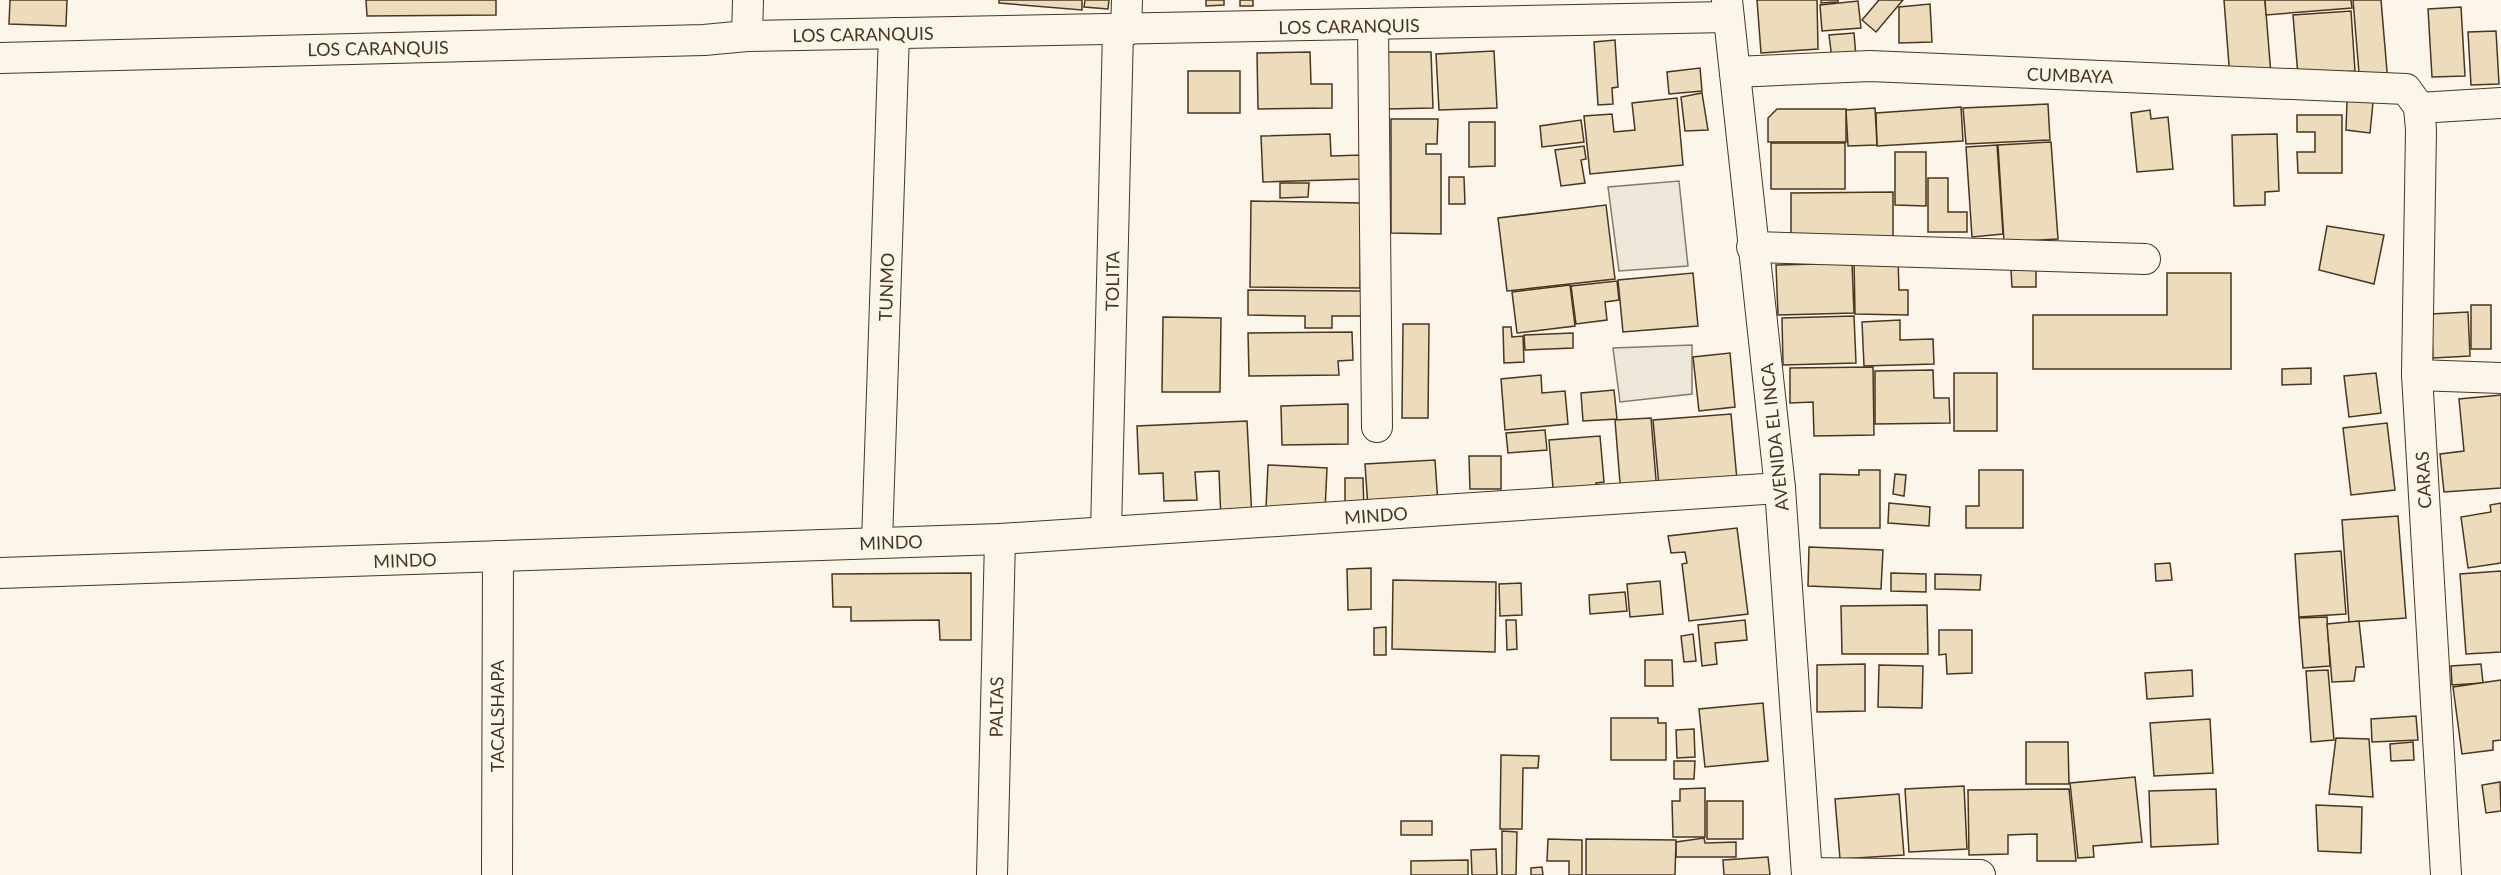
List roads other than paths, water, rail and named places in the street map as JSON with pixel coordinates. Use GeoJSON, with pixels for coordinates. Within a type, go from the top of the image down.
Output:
{"type":"FeatureCollection","features":[{"type":"Feature","properties":{"kind":"street"},"geometry":{"type":"LineString","coordinates":[[747,36],[748,0]]}},
{"type":"Feature","properties":{"kind":"street","name":"TOLITA"},"geometry":{"type":"LineString","coordinates":[[1106,532],[1122,31],[1127,0]]}},
{"type":"Feature","properties":{"kind":"street","name":"LOS CARANQUIS"},"geometry":{"type":"LineString","coordinates":[[0,58],[704,40],[747,36],[1373,25],[1435,12],[1727,9]]}},
{"type":"Feature","properties":{"kind":"street","name":"AVENIDA EL INCA"},"geometry":{"type":"LineString","coordinates":[[1727,9],[1780,488],[1807,874]]}},
{"type":"Feature","properties":{"kind":"street"},"geometry":{"type":"LineString","coordinates":[[1373,25],[1377,427]]}},
{"type":"Feature","properties":{"kind":"street","name":"TUNMO"},"geometry":{"type":"LineString","coordinates":[[877,542],[894,33]]}},
{"type":"Feature","properties":{"kind":"street","name":"CUMBAYA"},"geometry":{"type":"LineString","coordinates":[[1735,72],[1870,66],[2501,103]]}},
{"type":"Feature","properties":{"kind":"street","name":"CARAS"},"geometry":{"type":"LineString","coordinates":[[2412,99],[2421,130],[2417,375],[2446,875]]}},
{"type":"Feature","properties":{"kind":"street"},"geometry":{"type":"LineString","coordinates":[[1752,247],[2145,259]]}},
{"type":"Feature","properties":{"kind":"street"},"geometry":{"type":"LineString","coordinates":[[2417,375],[2501,378]]}},
{"type":"Feature","properties":{"kind":"street","name":"MINDO"},"geometry":{"type":"LineString","coordinates":[[0,573],[1000,539],[1780,488]]}},
{"type":"Feature","properties":{"kind":"street","name":"PALTAS"},"geometry":{"type":"LineString","coordinates":[[992,875],[1000,539]]}},
{"type":"Feature","properties":{"kind":"street","name":"TACALSHAPA"},"geometry":{"type":"LineString","coordinates":[[496,875],[498,556]]}},
{"type":"Feature","properties":{"kind":"street"},"geometry":{"type":"LineString","coordinates":[[1807,874],[1980,875]]}}]}
